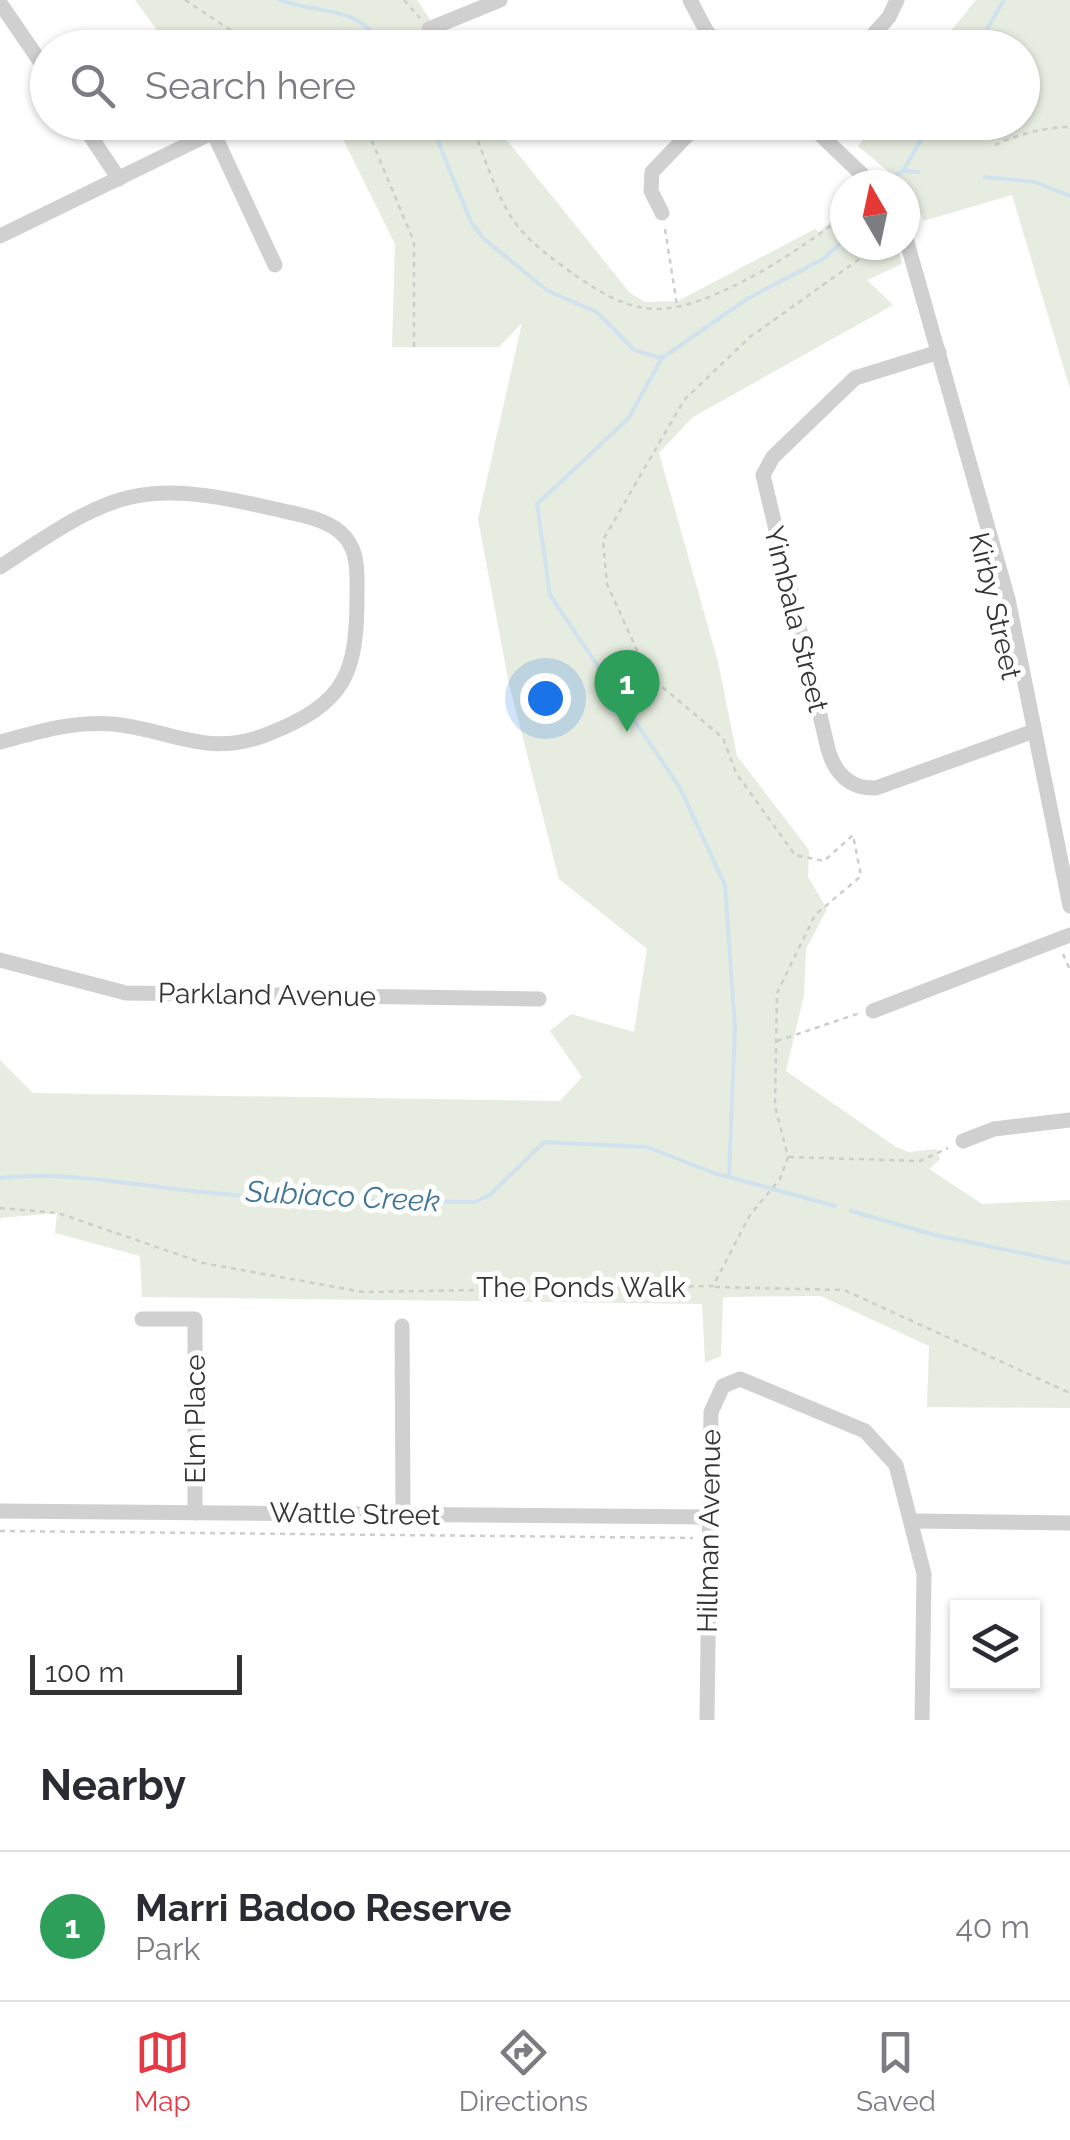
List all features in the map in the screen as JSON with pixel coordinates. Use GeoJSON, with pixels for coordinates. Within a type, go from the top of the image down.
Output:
{"type":"FeatureCollection","features":[{"type":"Feature","properties":{"kind":"street"},"geometry":{"type":"LineString","coordinates":[[429,29],[500,0]]}},
{"type":"Feature","properties":{"kind":"street"},"geometry":{"type":"LineString","coordinates":[[690,0],[706,30]]}},
{"type":"Feature","properties":{"kind":"street"},"geometry":{"type":"LineString","coordinates":[[877,30],[897,0]]}},
{"type":"Feature","properties":{"kind":"street"},"geometry":{"type":"LineString","coordinates":[[0,3],[30,47]]}},
{"type":"Feature","properties":{"kind":"street"},"geometry":{"type":"LineString","coordinates":[[93,140],[118,179]]}},
{"type":"Feature","properties":{"kind":"street"},"geometry":{"type":"LineString","coordinates":[[0,236],[197,140]]}},
{"type":"Feature","properties":{"kind":"street"},"geometry":{"type":"LineString","coordinates":[[217,140],[275,265]]}},
{"type":"Feature","properties":{"kind":"street"},"geometry":{"type":"LineString","coordinates":[[662,213],[651,191],[652,172],[683,140]]}},
{"type":"Feature","properties":{"kind":"street"},"geometry":{"type":"LineString","coordinates":[[826,140],[857,170]]}},
{"type":"Feature","properties":{"kind":"street","name":"Kirby Street"},"geometry":{"type":"LineString","coordinates":[[912,260],[1004,582],[1070,906]]}},
{"type":"Feature","properties":{"kind":"street","name":"Yimbala Street"},"geometry":{"type":"LineString","coordinates":[[940,352],[868,370],[856,378],[773,458],[762,475],[828,750],[842,777],[852,785],[876,788],[1034,731]]}},
{"type":"Feature","properties":{"kind":"street"},"geometry":{"type":"LineString","coordinates":[[0,568],[109,500],[172,492],[239,501],[330,524],[352,546],[358,581],[356,651],[350,672],[334,694],[276,731],[240,743],[211,745],[121,725],[77,723],[0,742]]}},
{"type":"Feature","properties":{"kind":"street"},"geometry":{"type":"LineString","coordinates":[[873,1011],[1064,938]]}},
{"type":"Feature","properties":{"kind":"street","name":"Parkland Avenue"},"geometry":{"type":"LineString","coordinates":[[0,960],[126,993],[539,999]]}},
{"type":"Feature","properties":{"kind":"street"},"geometry":{"type":"LineString","coordinates":[[963,1141],[994,1128],[1070,1120]]}},
{"type":"Feature","properties":{"kind":"street","name":"Elm Place"},"geometry":{"type":"LineString","coordinates":[[142,1319],[195,1319],[196,1513]]}},
{"type":"Feature","properties":{"kind":"street"},"geometry":{"type":"LineString","coordinates":[[402,1326],[402,1515]]}},
{"type":"Feature","properties":{"kind":"street","name":"Hillman Avenue"},"geometry":{"type":"LineString","coordinates":[[707,1720],[712,1404],[723,1386],[740,1379],[853,1424],[877,1439],[896,1465],[924,1574],[922,1720]]}},
{"type":"Feature","properties":{"kind":"street","name":"Wattle Street"},"geometry":{"type":"LineString","coordinates":[[0,1511],[710,1517]]}},
{"type":"Feature","properties":{"kind":"street"},"geometry":{"type":"LineString","coordinates":[[913,1521],[1070,1523]]}},
{"type":"Feature","properties":{"kind":"path"},"geometry":{"type":"LineString","coordinates":[[184,0],[230,30]]}},
{"type":"Feature","properties":{"kind":"path"},"geometry":{"type":"LineString","coordinates":[[1040,134],[1070,127]]}},
{"type":"Feature","properties":{"kind":"path"},"geometry":{"type":"LineString","coordinates":[[372,140],[414,242],[414,348]]}},
{"type":"Feature","properties":{"kind":"path"},"geometry":{"type":"LineString","coordinates":[[478,140],[510,216],[535,246],[587,284],[630,305],[651,309],[705,296],[810,244],[830,227]]}},
{"type":"Feature","properties":{"kind":"path"},"geometry":{"type":"LineString","coordinates":[[995,145],[1006,140]]}},
{"type":"Feature","properties":{"kind":"path"},"geometry":{"type":"LineString","coordinates":[[662,213],[677,304]]}},
{"type":"Feature","properties":{"kind":"path"},"geometry":{"type":"LineString","coordinates":[[859,260],[750,337],[684,400],[603,540],[607,584],[648,675],[722,738],[736,772],[796,855],[824,861],[854,836],[860,876],[815,915],[777,993],[775,1106],[788,1157],[920,1161],[963,1141]]}},
{"type":"Feature","properties":{"kind":"path"},"geometry":{"type":"LineString","coordinates":[[1064,938],[1070,970]]}},
{"type":"Feature","properties":{"kind":"path"},"geometry":{"type":"LineString","coordinates":[[776,1041],[873,1011]]}},
{"type":"Feature","properties":{"kind":"path","name":"The Ponds Walk"},"geometry":{"type":"LineString","coordinates":[[0,1208],[58,1213],[203,1263],[362,1292],[714,1286],[734,1242],[780,1178],[788,1157]]}},
{"type":"Feature","properties":{"kind":"path"},"geometry":{"type":"LineString","coordinates":[[714,1286],[844,1290],[1070,1393]]}},
{"type":"Feature","properties":{"kind":"path","name":"Wattle Street"},"geometry":{"type":"LineString","coordinates":[[0,1531],[694,1538]]}},
{"type":"Feature","properties":{"kind":"shaded area"},"geometry":{"type":"Polygon","coordinates":[[[135,0],[417,0],[437,30],[157,30],[135,0]]]}},
{"type":"Feature","properties":{"kind":"shaded area"},"geometry":{"type":"Polygon","coordinates":[[[976,0],[1070,0],[1070,389],[1012,195],[923,221],[920,170],[886,170],[858,146],[863,140],[1040,140],[1040,30],[952,30],[976,0]]]}},
{"type":"Feature","properties":{"kind":"shaded area"},"geometry":{"type":"Polygon","coordinates":[[[343,140],[507,140],[630,293],[645,302],[678,301],[815,229],[819,232],[830,222],[830,260],[901,260],[902,264],[867,280],[893,305],[693,417],[659,453],[718,662],[737,756],[809,850],[808,877],[827,909],[806,949],[804,995],[786,1071],[896,1147],[909,1152],[936,1149],[940,1159],[929,1169],[982,1204],[1070,1200],[1070,1408],[927,1407],[929,1346],[821,1296],[723,1297],[721,1356],[705,1363],[702,1304],[142,1297],[140,1256],[55,1233],[57,1213],[0,1218],[0,1060],[33,1093],[560,1101],[582,1077],[550,1031],[571,1014],[634,1032],[647,949],[559,879],[509,684],[478,519],[522,323],[499,347],[392,347],[395,244],[343,140]]]}},
{"type":"Feature","properties":{"kind":"waterway"},"geometry":{"type":"LineString","coordinates":[[279,0],[339,13],[370,30]]}},
{"type":"Feature","properties":{"kind":"waterway"},"geometry":{"type":"LineString","coordinates":[[986,30],[1004,0]]}},
{"type":"Feature","properties":{"kind":"waterway"},"geometry":{"type":"LineString","coordinates":[[437,140],[471,222],[484,239],[548,291],[597,312],[634,350],[662,358],[628,419],[537,504],[550,595],[680,788],[725,885],[735,1027],[729,1177]]}},
{"type":"Feature","properties":{"kind":"waterway"},"geometry":{"type":"LineString","coordinates":[[904,170],[921,140]]}},
{"type":"Feature","properties":{"kind":"waterway"},"geometry":{"type":"LineString","coordinates":[[985,177],[1035,182],[1070,196]]}},
{"type":"Feature","properties":{"kind":"waterway"},"geometry":{"type":"LineString","coordinates":[[662,358],[747,299],[830,253]]}},
{"type":"Feature","properties":{"kind":"waterway","name":"Subiaco Creek"},"geometry":{"type":"LineString","coordinates":[[0,1178],[56,1176],[285,1198],[475,1202],[490,1195],[544,1142],[647,1147],[714,1173],[835,1206]]}},
{"type":"Feature","properties":{"kind":"waterway","name":"Subiaco Creek"},"geometry":{"type":"LineString","coordinates":[[851,1211],[935,1235],[1070,1263]]}},
{"type":"Feature","properties":{"kind":"place","name":"Marri Badoo Reserve"},"geometry":{"type":"Point","coordinates":[627,732]}}]}
